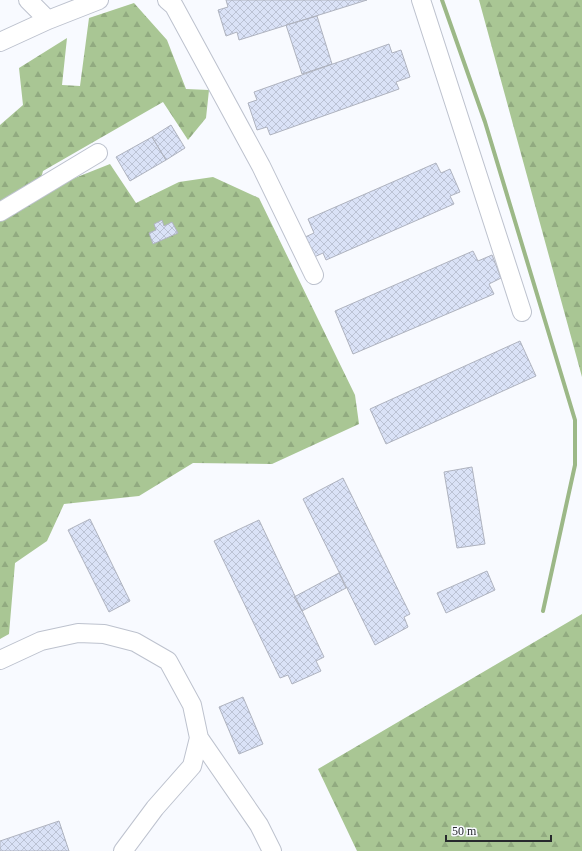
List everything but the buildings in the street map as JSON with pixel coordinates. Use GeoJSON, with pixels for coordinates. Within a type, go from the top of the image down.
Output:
{"type":"FeatureCollection","features":[{"type":"Feature","properties":{"kind":"lane"},"geometry":{"type":"LineString","coordinates":[[28,0],[48,20]]}},
{"type":"Feature","properties":{"kind":"lane"},"geometry":{"type":"LineString","coordinates":[[0,42],[48,20],[98,0]]}},
{"type":"Feature","properties":{"kind":"lane"},"geometry":{"type":"LineString","coordinates":[[167,0],[174,6],[262,166],[314,276]]}},
{"type":"Feature","properties":{"kind":"lane"},"geometry":{"type":"LineString","coordinates":[[421,0],[522,312]]}},
{"type":"Feature","properties":{"kind":"lane"},"geometry":{"type":"LineString","coordinates":[[0,212],[98,153]]}},
{"type":"Feature","properties":{"kind":"lane"},"geometry":{"type":"LineString","coordinates":[[0,660],[5,656],[41,641],[78,633],[104,634],[135,642],[168,662],[192,705],[199,738],[259,826],[272,851]]}},
{"type":"Feature","properties":{"kind":"lane"},"geometry":{"type":"LineString","coordinates":[[123,851],[155,808],[192,766],[199,738]]}},
{"type":"Feature","properties":{"kind":"green space"},"geometry":{"type":"Polygon","coordinates":[[[479,0],[582,0],[582,377],[479,0]]]}},
{"type":"Feature","properties":{"kind":"green space"},"geometry":{"type":"Polygon","coordinates":[[[134,3],[167,40],[186,89],[209,90],[206,118],[188,140],[163,102],[43,171],[37,193],[110,164],[136,203],[179,182],[213,177],[259,198],[355,395],[359,424],[272,464],[193,463],[139,496],[64,504],[47,541],[15,563],[9,634],[0,639],[0,125],[23,105],[19,68],[67,38],[62,85],[80,86],[89,18],[134,3]]]}},
{"type":"Feature","properties":{"kind":"green space"},"geometry":{"type":"Polygon","coordinates":[[[582,614],[582,851],[357,851],[318,769],[582,614]]]}},
{"type":"Feature","properties":{"kind":"waterway"},"geometry":{"type":"LineString","coordinates":[[442,0],[485,122],[575,420],[575,465],[543,611]]}}]}
